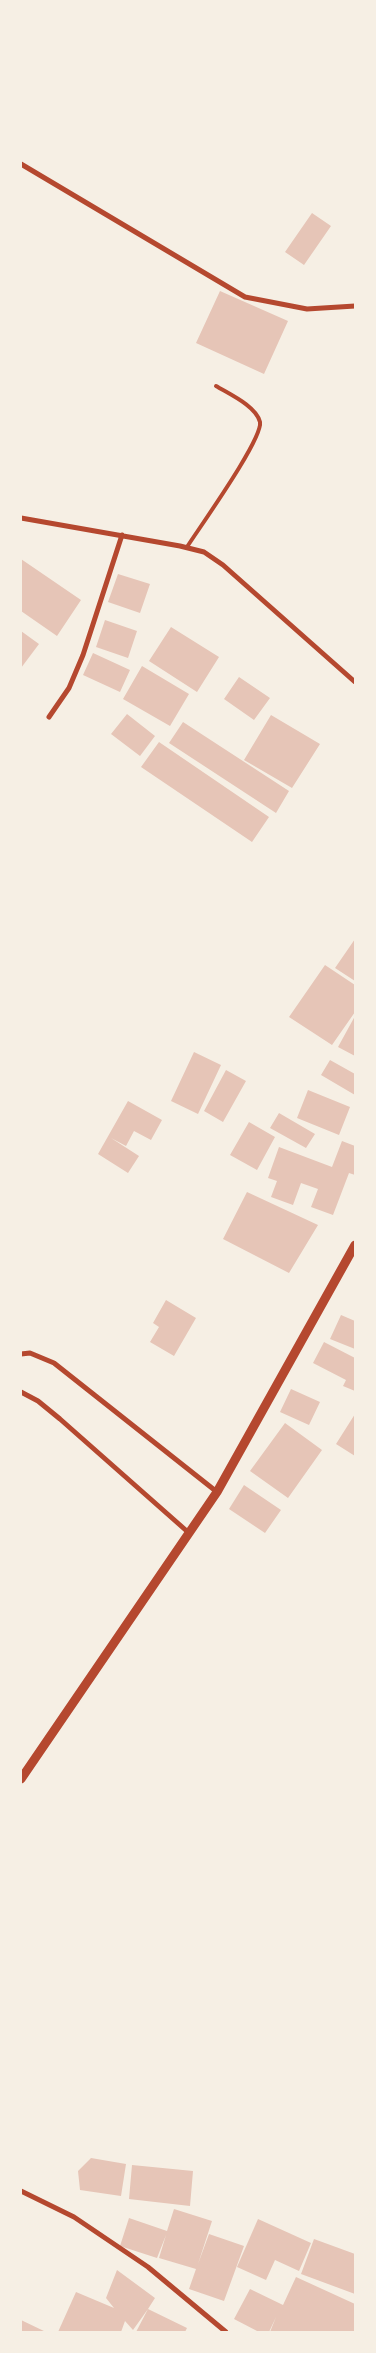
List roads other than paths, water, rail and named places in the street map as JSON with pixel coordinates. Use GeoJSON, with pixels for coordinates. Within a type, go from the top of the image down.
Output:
{"type":"FeatureCollection","features":[{"type":"Feature","properties":{"kind":"street"},"geometry":{"type":"LineString","coordinates":[[21,164],[245,297],[307,309],[355,306]]}},
{"type":"Feature","properties":{"kind":"street"},"geometry":{"type":"LineString","coordinates":[[21,518],[187,547],[204,552],[223,565],[355,682]]}},
{"type":"Feature","properties":{"kind":"street"},"geometry":{"type":"LineString","coordinates":[[50,717],[69,688],[122,535]]}},
{"type":"Feature","properties":{"kind":"street"},"geometry":{"type":"LineString","coordinates":[[21,1779],[217,1492],[355,1245]]}},
{"type":"Feature","properties":{"kind":"street"},"geometry":{"type":"LineString","coordinates":[[21,1354],[30,1353],[54,1363],[217,1492]]}},
{"type":"Feature","properties":{"kind":"street"},"geometry":{"type":"LineString","coordinates":[[21,1392],[38,1401],[60,1419],[189,1533]]}},
{"type":"Feature","properties":{"kind":"street"},"geometry":{"type":"LineString","coordinates":[[21,2191],[74,2217],[139,2262],[226,2332]]}},
{"type":"Feature","properties":{"kind":"lane"},"geometry":{"type":"LineString","coordinates":[[187,547],[246,456],[259,432],[260,422],[256,412],[216,386]]}}]}
